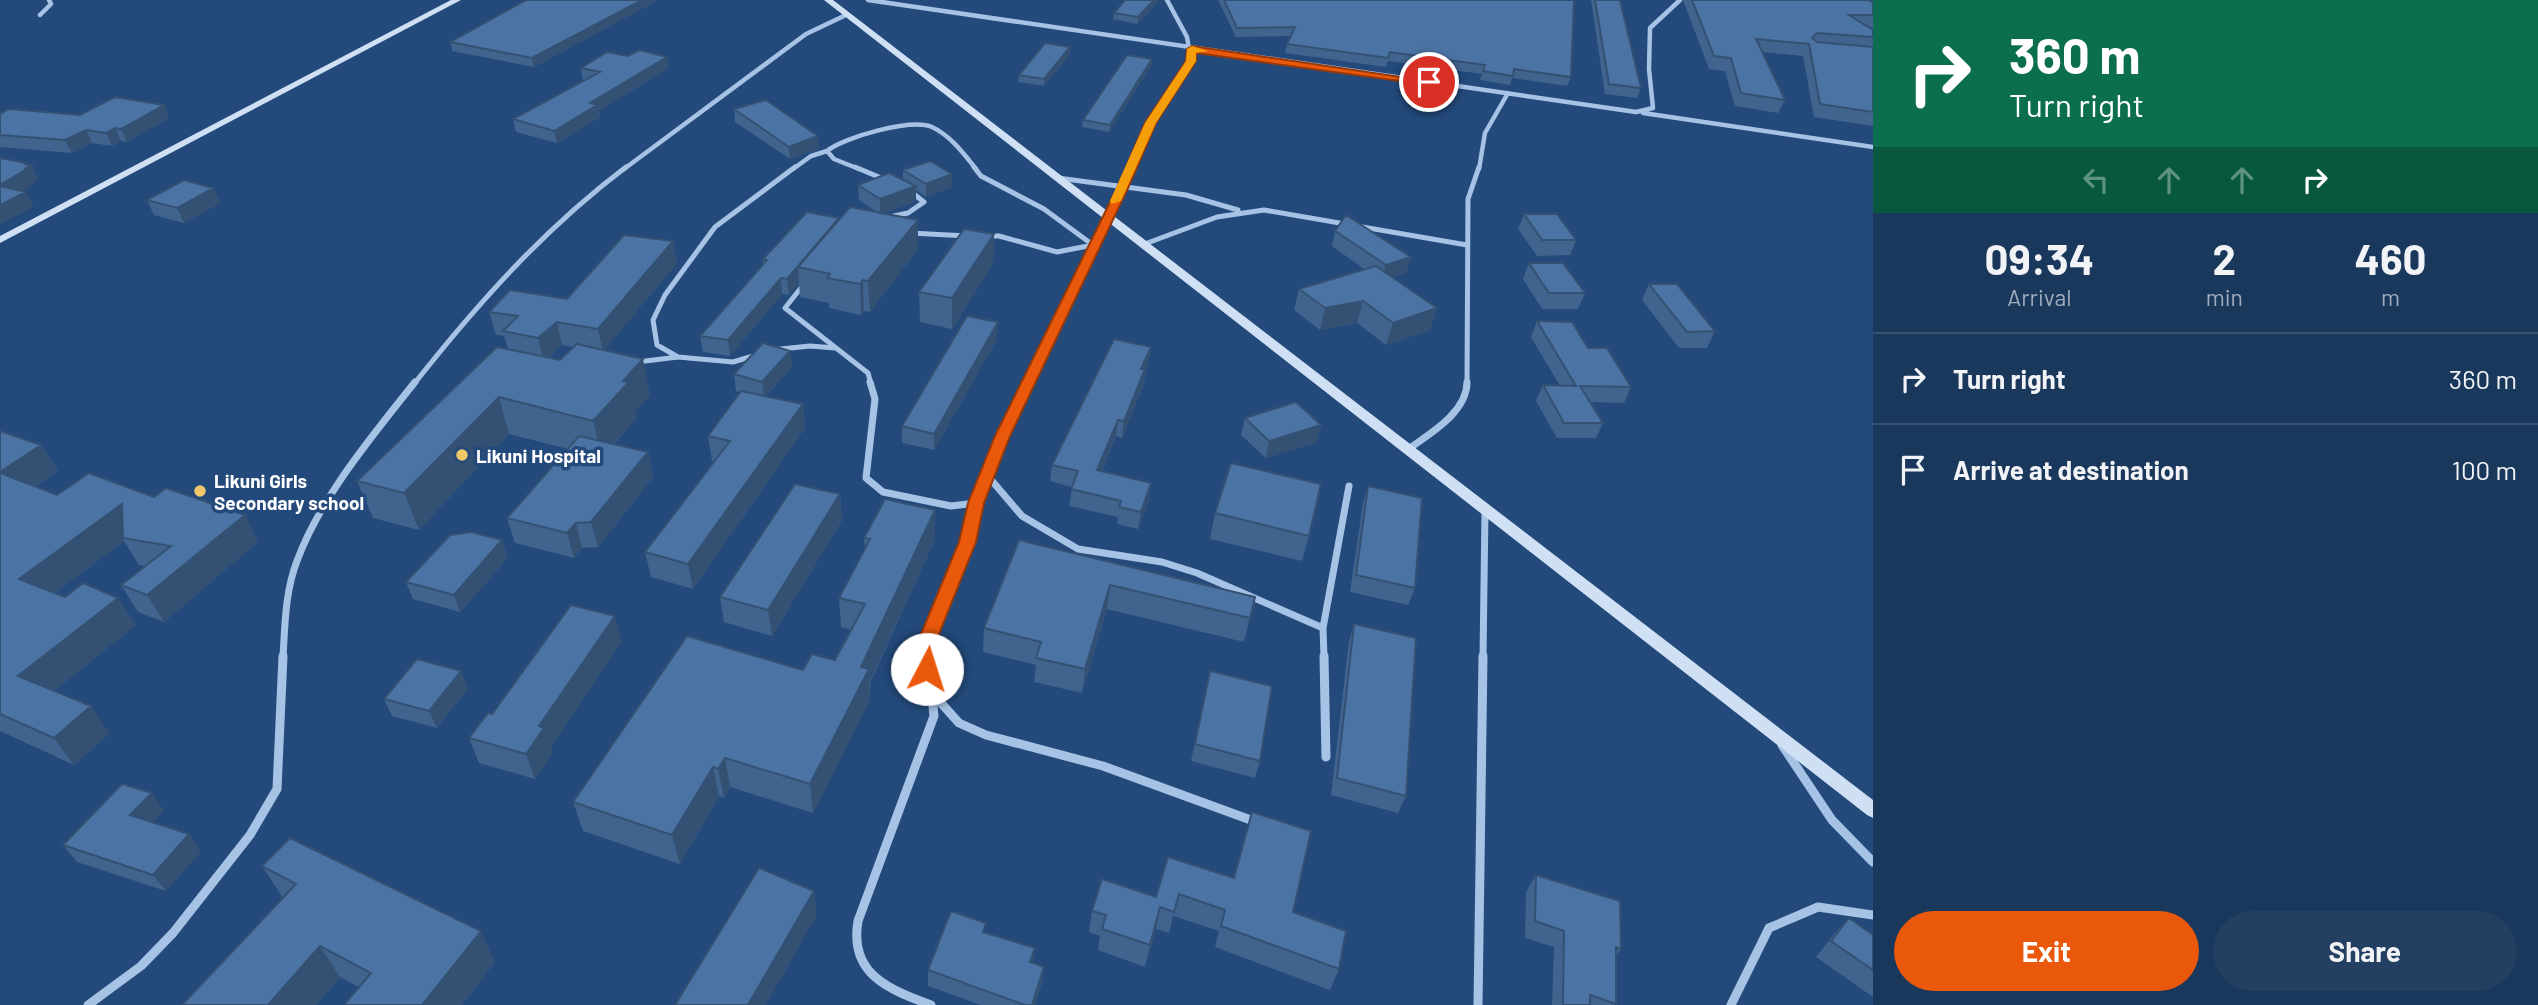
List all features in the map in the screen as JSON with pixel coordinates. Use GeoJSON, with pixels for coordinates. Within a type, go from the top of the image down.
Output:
{"type":"FeatureCollection","features":[{"type":"Feature","properties":{"kind":"main road"},"geometry":{"type":"LineString","coordinates":[[0,240],[457,0]]}},
{"type":"Feature","properties":{"kind":"main road"},"geometry":{"type":"LineString","coordinates":[[828,0],[1106,219],[1873,810]]}},
{"type":"Feature","properties":{"kind":"street"},"geometry":{"type":"LineString","coordinates":[[40,15],[51,4],[49,0]]}},
{"type":"Feature","properties":{"kind":"street"},"geometry":{"type":"LineString","coordinates":[[868,0],[1873,147]]}},
{"type":"Feature","properties":{"kind":"street"},"geometry":{"type":"LineString","coordinates":[[931,1005],[887,986],[867,967],[855,946],[858,921],[934,716],[927,669],[930,634],[968,542],[976,503],[1150,123],[1191,61],[1192,49],[1167,0]]}},
{"type":"Feature","properties":{"kind":"street"},"geometry":{"type":"LineString","coordinates":[[1636,112],[1653,108],[1649,69],[1650,28],[1680,0]]}},
{"type":"Feature","properties":{"kind":"street"},"geometry":{"type":"LineString","coordinates":[[88,1005],[141,966],[173,933],[250,835],[277,789],[286,603],[296,562],[312,526],[397,404],[475,307],[554,226],[597,189],[784,50],[818,27],[846,15]]}},
{"type":"Feature","properties":{"kind":"street"},"geometry":{"type":"LineString","coordinates":[[1406,451],[1452,413],[1462,403],[1467,391],[1468,199],[1480,165],[1485,133],[1508,93]]}},
{"type":"Feature","properties":{"kind":"street"},"geometry":{"type":"LineString","coordinates":[[678,357],[657,345],[653,320],[665,295],[715,227],[811,156],[838,142],[905,125],[931,126],[957,145],[982,176],[1044,209],[1093,245]]}},
{"type":"Feature","properties":{"kind":"street"},"geometry":{"type":"LineString","coordinates":[[827,150],[834,159],[889,181]]}},
{"type":"Feature","properties":{"kind":"street"},"geometry":{"type":"LineString","coordinates":[[1054,177],[1186,195],[1240,210],[1293,214],[1466,245]]}},
{"type":"Feature","properties":{"kind":"street"},"geometry":{"type":"LineString","coordinates":[[884,218],[908,213],[924,202],[919,196],[899,186]]}},
{"type":"Feature","properties":{"kind":"street"},"geometry":{"type":"LineString","coordinates":[[1141,245],[1240,210]]}},
{"type":"Feature","properties":{"kind":"street"},"geometry":{"type":"LineString","coordinates":[[900,232],[999,236],[1057,253],[1093,245]]}},
{"type":"Feature","properties":{"kind":"street"},"geometry":{"type":"LineString","coordinates":[[809,278],[785,308],[867,373],[875,399],[866,478],[883,492],[950,506],[976,503]]}},
{"type":"Feature","properties":{"kind":"street"},"geometry":{"type":"LineString","coordinates":[[628,363],[678,357],[733,362],[781,347],[836,348]]}},
{"type":"Feature","properties":{"kind":"street"},"geometry":{"type":"LineString","coordinates":[[987,475],[1022,516],[1078,550],[1162,562],[1198,573],[1323,628]]}},
{"type":"Feature","properties":{"kind":"street"},"geometry":{"type":"LineString","coordinates":[[1326,757],[1323,628],[1349,486]]}},
{"type":"Feature","properties":{"kind":"street"},"geometry":{"type":"LineString","coordinates":[[1478,1005],[1485,511]]}},
{"type":"Feature","properties":{"kind":"street"},"geometry":{"type":"LineString","coordinates":[[932,693],[945,711],[959,723],[986,735],[1103,766],[1269,827]]}},
{"type":"Feature","properties":{"kind":"street"},"geometry":{"type":"LineString","coordinates":[[1772,730],[1832,820],[1873,863]]}},
{"type":"Feature","properties":{"kind":"street"},"geometry":{"type":"LineString","coordinates":[[1731,1005],[1769,928],[1818,907],[1873,915]]}},
{"type":"Feature","properties":{"kind":"building"},"geometry":{"type":"Polygon","coordinates":[[[526,0],[642,0],[532,58],[450,42],[526,0]]]}},
{"type":"Feature","properties":{"kind":"building"},"geometry":{"type":"Polygon","coordinates":[[[1125,0],[1154,0],[1138,17],[1114,13],[1125,0]]]}},
{"type":"Feature","properties":{"kind":"building"},"geometry":{"type":"Polygon","coordinates":[[[1224,0],[1574,0],[1571,77],[1514,69],[1513,76],[1483,71],[1485,65],[1390,52],[1388,58],[1287,44],[1295,27],[1237,28],[1224,0]]]}},
{"type":"Feature","properties":{"kind":"building"},"geometry":{"type":"Polygon","coordinates":[[[1595,0],[1620,0],[1641,88],[1609,84],[1595,0]]]}},
{"type":"Feature","properties":{"kind":"building"},"geometry":{"type":"Polygon","coordinates":[[[1692,0],[1873,2],[1873,15],[1849,15],[1873,30],[1873,37],[1817,33],[1812,38],[1817,42],[1873,47],[1873,112],[1820,104],[1809,44],[1756,39],[1785,100],[1741,93],[1731,58],[1714,56],[1692,0]]]}},
{"type":"Feature","properties":{"kind":"building"},"geometry":{"type":"Polygon","coordinates":[[[1045,43],[1070,47],[1044,79],[1019,75],[1045,43]]]}},
{"type":"Feature","properties":{"kind":"building"},"geometry":{"type":"Polygon","coordinates":[[[639,50],[667,57],[590,103],[597,105],[554,131],[513,119],[600,72],[581,68],[607,52],[628,56],[639,50]]]}},
{"type":"Feature","properties":{"kind":"building"},"geometry":{"type":"Polygon","coordinates":[[[1127,55],[1152,59],[1110,125],[1083,120],[1127,55]]]}},
{"type":"Feature","properties":{"kind":"building"},"geometry":{"type":"Polygon","coordinates":[[[115,97],[164,105],[121,129],[115,128],[106,133],[86,130],[65,140],[0,135],[0,114],[9,109],[80,115],[115,97]]]}},
{"type":"Feature","properties":{"kind":"building"},"geometry":{"type":"Polygon","coordinates":[[[766,100],[818,136],[789,147],[734,109],[766,100]]]}},
{"type":"Feature","properties":{"kind":"building"},"geometry":{"type":"Polygon","coordinates":[[[0,158],[27,163],[24,164],[32,165],[0,185],[0,158]]]}},
{"type":"Feature","properties":{"kind":"building"},"geometry":{"type":"Polygon","coordinates":[[[930,161],[952,174],[926,184],[903,170],[930,161]]]}},
{"type":"Feature","properties":{"kind":"building"},"geometry":{"type":"Polygon","coordinates":[[[889,173],[916,186],[880,199],[858,185],[889,173]]]}},
{"type":"Feature","properties":{"kind":"building"},"geometry":{"type":"Polygon","coordinates":[[[184,180],[213,188],[177,208],[147,200],[184,180]]]}},
{"type":"Feature","properties":{"kind":"building"},"geometry":{"type":"Polygon","coordinates":[[[0,186],[26,192],[0,205],[0,186]]]}},
{"type":"Feature","properties":{"kind":"building"},"geometry":{"type":"Polygon","coordinates":[[[850,207],[918,220],[868,281],[863,280],[860,284],[827,278],[830,274],[798,267],[850,207]]]}},
{"type":"Feature","properties":{"kind":"building"},"geometry":{"type":"Polygon","coordinates":[[[807,212],[839,218],[787,279],[781,278],[728,340],[700,336],[767,260],[763,259],[807,212]]]}},
{"type":"Feature","properties":{"kind":"building"},"geometry":{"type":"Polygon","coordinates":[[[1524,214],[1557,214],[1576,240],[1542,240],[1524,214]]]}},
{"type":"Feature","properties":{"kind":"building"},"geometry":{"type":"Polygon","coordinates":[[[1346,215],[1411,257],[1386,265],[1335,231],[1346,215]]]}},
{"type":"Feature","properties":{"kind":"building"},"geometry":{"type":"Polygon","coordinates":[[[964,229],[994,234],[952,298],[919,292],[964,229]]]}},
{"type":"Feature","properties":{"kind":"building"},"geometry":{"type":"Polygon","coordinates":[[[624,235],[673,241],[598,329],[557,322],[538,338],[503,331],[518,316],[489,312],[510,290],[567,299],[624,235]]]}},
{"type":"Feature","properties":{"kind":"building"},"geometry":{"type":"Polygon","coordinates":[[[1529,263],[1563,263],[1585,293],[1549,293],[1529,263]]]}},
{"type":"Feature","properties":{"kind":"building"},"geometry":{"type":"Polygon","coordinates":[[[1376,266],[1437,308],[1393,323],[1363,301],[1325,308],[1299,289],[1376,266]]]}},
{"type":"Feature","properties":{"kind":"building"},"geometry":{"type":"Polygon","coordinates":[[[1649,284],[1677,284],[1715,331],[1687,332],[1649,284]]]}},
{"type":"Feature","properties":{"kind":"building"},"geometry":{"type":"Polygon","coordinates":[[[967,316],[998,322],[934,434],[902,426],[967,316]]]}},
{"type":"Feature","properties":{"kind":"building"},"geometry":{"type":"Polygon","coordinates":[[[1537,321],[1572,322],[1588,348],[1607,348],[1631,387],[1580,386],[1603,423],[1564,423],[1543,385],[1576,386],[1537,321]]]}},
{"type":"Feature","properties":{"kind":"building"},"geometry":{"type":"Polygon","coordinates":[[[1114,339],[1151,347],[1124,421],[1118,420],[1097,470],[1151,483],[1141,512],[1119,507],[1121,501],[1071,489],[1078,471],[1052,465],[1114,339]]]}},
{"type":"Feature","properties":{"kind":"building"},"geometry":{"type":"Polygon","coordinates":[[[763,343],[790,351],[762,382],[734,374],[763,343]]]}},
{"type":"Feature","properties":{"kind":"building"},"geometry":{"type":"Polygon","coordinates":[[[577,344],[643,359],[623,381],[629,382],[593,421],[499,397],[404,493],[357,481],[497,347],[560,360],[577,344]]]}},
{"type":"Feature","properties":{"kind":"building"},"geometry":{"type":"Polygon","coordinates":[[[741,391],[803,404],[688,564],[645,552],[730,441],[708,436],[741,391]]]}},
{"type":"Feature","properties":{"kind":"building"},"geometry":{"type":"Polygon","coordinates":[[[1296,402],[1321,425],[1269,441],[1245,418],[1296,402]]]}},
{"type":"Feature","properties":{"kind":"building"},"geometry":{"type":"Polygon","coordinates":[[[0,431],[41,445],[0,472],[0,431]]]}},
{"type":"Feature","properties":{"kind":"building"},"geometry":{"type":"Polygon","coordinates":[[[579,436],[648,452],[591,522],[576,523],[567,533],[507,518],[579,436]]]}},
{"type":"Feature","properties":{"kind":"building"},"geometry":{"type":"Polygon","coordinates":[[[1231,463],[1321,484],[1309,536],[1215,513],[1231,463]]]}},
{"type":"Feature","properties":{"kind":"building"},"geometry":{"type":"Polygon","coordinates":[[[0,473],[57,495],[89,473],[154,497],[166,488],[245,515],[147,595],[121,585],[171,546],[123,538],[122,504],[19,579],[65,597],[83,583],[118,598],[18,676],[91,706],[54,738],[0,714],[0,473]]]}},
{"type":"Feature","properties":{"kind":"building"},"geometry":{"type":"Polygon","coordinates":[[[795,484],[840,494],[768,610],[720,597],[795,484]]]}},
{"type":"Feature","properties":{"kind":"building"},"geometry":{"type":"Polygon","coordinates":[[[1368,486],[1422,498],[1415,588],[1356,575],[1368,486]]]}},
{"type":"Feature","properties":{"kind":"building"},"geometry":{"type":"Polygon","coordinates":[[[885,499],[935,510],[861,667],[869,669],[810,784],[725,758],[718,769],[713,767],[672,835],[573,802],[687,636],[803,670],[812,654],[835,660],[865,604],[839,598],[870,539],[864,538],[885,499]]]}},
{"type":"Feature","properties":{"kind":"building"},"geometry":{"type":"Polygon","coordinates":[[[471,532],[502,540],[454,595],[406,582],[450,535],[471,532]]]}},
{"type":"Feature","properties":{"kind":"building"},"geometry":{"type":"Polygon","coordinates":[[[1019,540],[1255,597],[1250,618],[1110,585],[1085,669],[1036,658],[1041,642],[984,628],[1019,540]]]}},
{"type":"Feature","properties":{"kind":"building"},"geometry":{"type":"Polygon","coordinates":[[[571,605],[615,616],[539,726],[544,728],[526,754],[469,738],[488,713],[492,714],[571,605]]]}},
{"type":"Feature","properties":{"kind":"building"},"geometry":{"type":"Polygon","coordinates":[[[1354,624],[1416,638],[1406,796],[1337,778],[1354,624]]]}},
{"type":"Feature","properties":{"kind":"building"},"geometry":{"type":"Polygon","coordinates":[[[417,659],[461,671],[429,711],[384,699],[417,659]]]}},
{"type":"Feature","properties":{"kind":"building"},"geometry":{"type":"Polygon","coordinates":[[[1210,671],[1272,686],[1260,761],[1195,744],[1210,671]]]}},
{"type":"Feature","properties":{"kind":"building"},"geometry":{"type":"Polygon","coordinates":[[[122,784],[152,793],[130,815],[189,834],[153,875],[63,845],[122,784]]]}},
{"type":"Feature","properties":{"kind":"building"},"geometry":{"type":"Polygon","coordinates":[[[1252,812],[1311,831],[1293,912],[1346,931],[1339,969],[1221,926],[1225,910],[1179,894],[1174,912],[1160,907],[1150,945],[1102,929],[1106,915],[1092,911],[1102,879],[1156,897],[1168,857],[1234,878],[1252,812]]]}},
{"type":"Feature","properties":{"kind":"building"},"geometry":{"type":"Polygon","coordinates":[[[290,838],[481,931],[422,1005],[344,1005],[371,973],[320,946],[268,1005],[182,1005],[296,884],[262,866],[290,838]]]}},
{"type":"Feature","properties":{"kind":"building"},"geometry":{"type":"Polygon","coordinates":[[[759,868],[814,891],[748,1005],[675,1005],[759,868]]]}},
{"type":"Feature","properties":{"kind":"building"},"geometry":{"type":"Polygon","coordinates":[[[1536,875],[1620,901],[1621,949],[1616,947],[1616,1004],[1590,995],[1590,1005],[1563,1005],[1564,931],[1535,921],[1536,875]]]}},
{"type":"Feature","properties":{"kind":"building"},"geometry":{"type":"Polygon","coordinates":[[[951,911],[986,923],[983,932],[1035,948],[1030,962],[1044,967],[1032,1005],[1025,1005],[928,970],[951,911]]]}},
{"type":"Feature","properties":{"kind":"building"},"geometry":{"type":"Polygon","coordinates":[[[1849,918],[1873,935],[1873,970],[1831,941],[1849,918]]]}},
{"type":"Feature","properties":{"kind":"slow traffic"},"geometry":{"type":"LineString","coordinates":[[1115,201],[1150,123],[1191,61],[1192,49],[1204,51]]}},
{"type":"Feature","properties":{"kind":"place","name":"Likuni Hospital"},"geometry":{"type":"Point","coordinates":[462,455]}},
{"type":"Feature","properties":{"kind":"place","name":"Likuni Girls Secondary school"},"geometry":{"type":"Point","coordinates":[200,491]}},
{"type":"Feature","properties":{"kind":"route"},"geometry":{"type":"LineString","coordinates":[[927,669],[930,634],[968,542],[976,503],[1003,436],[1122,188],[1150,123],[1191,61],[1192,49],[1429,82]]}}]}
